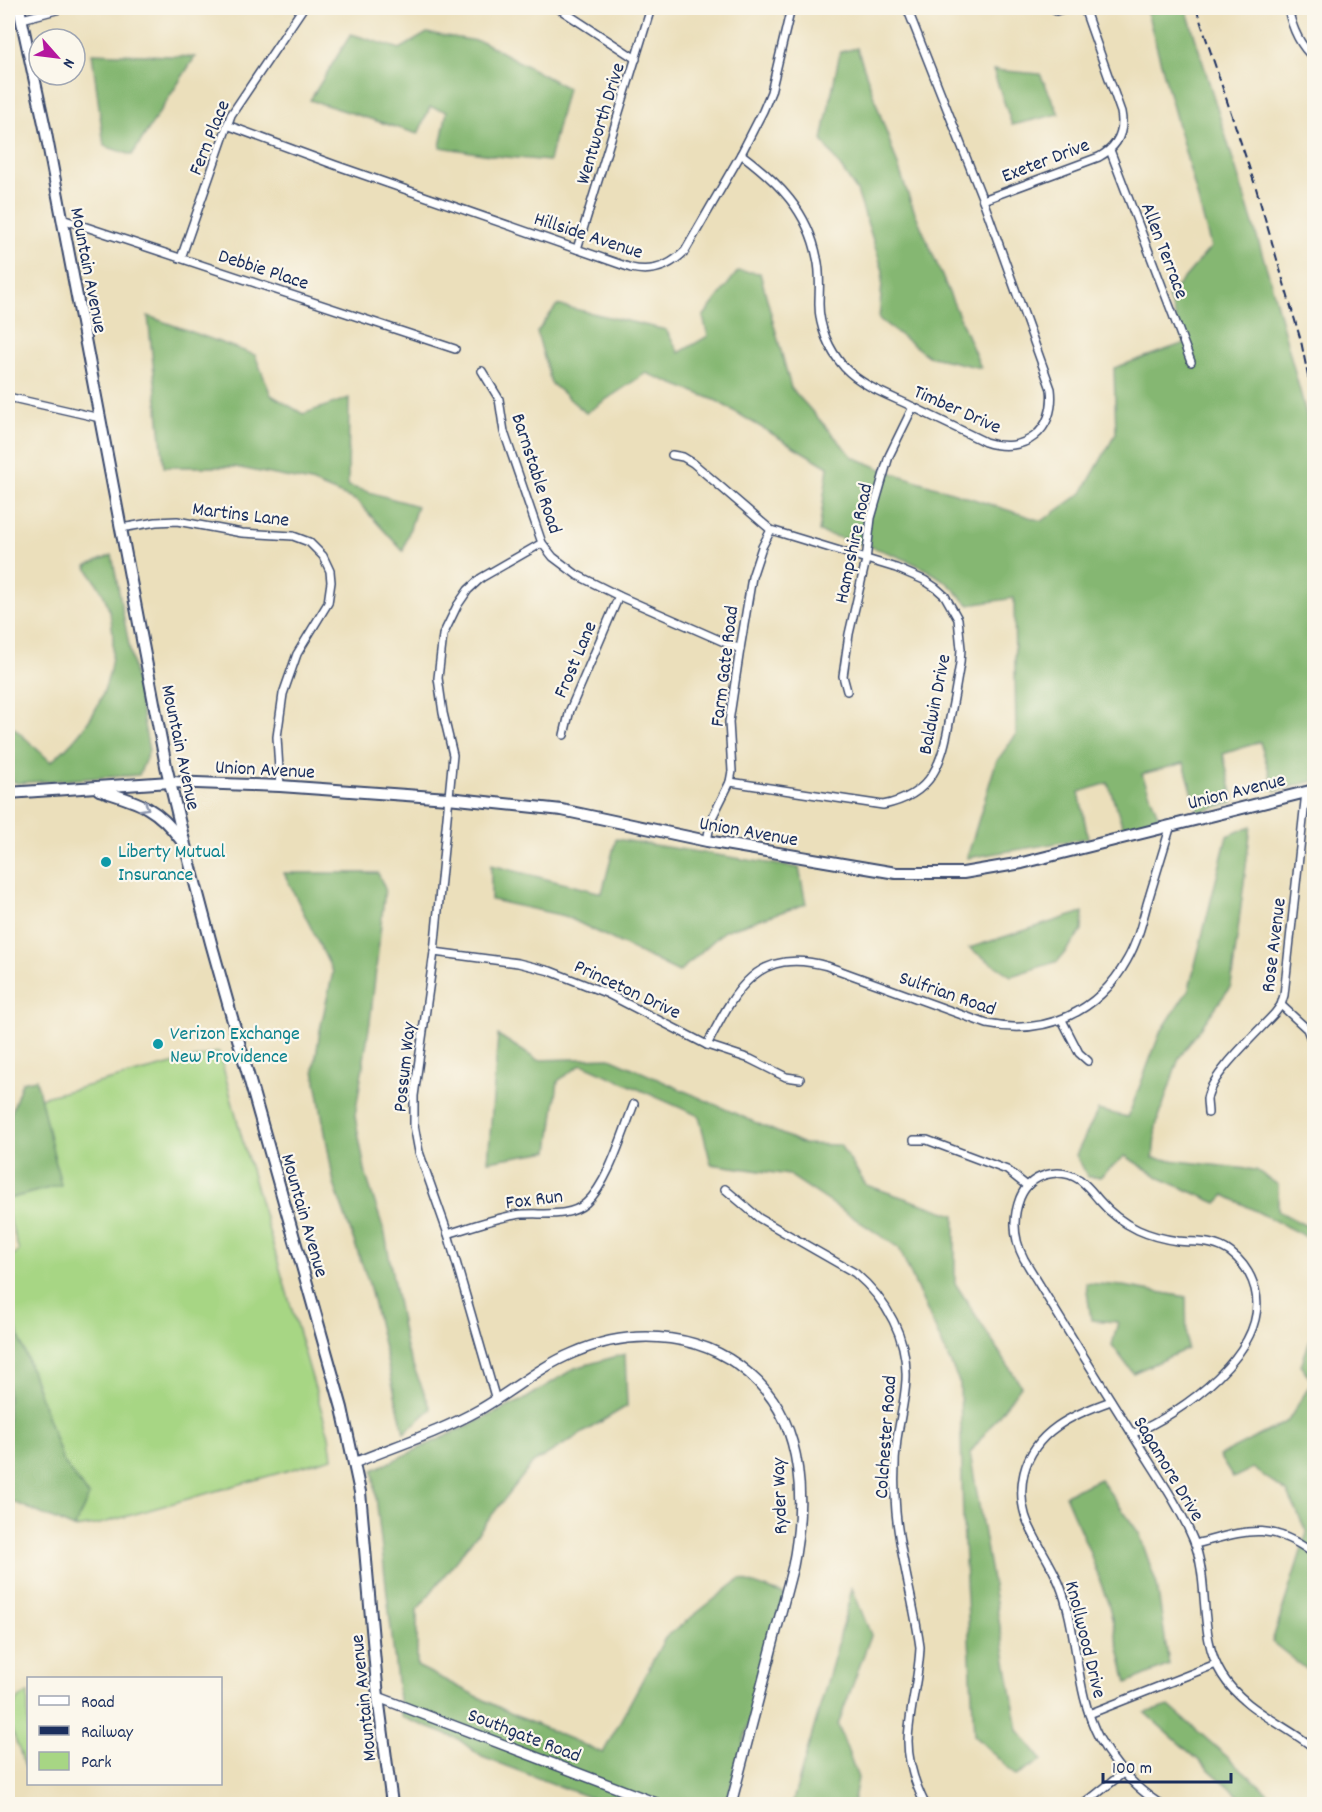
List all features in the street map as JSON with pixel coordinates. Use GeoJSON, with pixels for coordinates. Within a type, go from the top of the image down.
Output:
{"type":"FeatureCollection","features":[{"type":"Feature","properties":{"kind":"main road","name":"Mountain Avenue"},"geometry":{"type":"LineString","coordinates":[[20,13],[62,219],[159,736],[185,845],[339,1397],[354,1463],[360,1492],[378,1697],[392,1804]]}},
{"type":"Feature","properties":{"kind":"main road","name":"Union Avenue"},"geometry":{"type":"LineString","coordinates":[[8,793],[170,782],[280,786],[448,798],[562,810],[707,841],[873,870],[941,874],[1012,865],[1310,791]]}},
{"type":"Feature","properties":{"kind":"main road"},"geometry":{"type":"LineString","coordinates":[[93,788],[142,803],[170,825],[185,845]]}},
{"type":"Feature","properties":{"kind":"street"},"geometry":{"type":"LineString","coordinates":[[20,13],[64,8]]}},
{"type":"Feature","properties":{"kind":"street","name":"Fern Place"},"geometry":{"type":"LineString","coordinates":[[181,258],[226,125],[240,99],[303,8]]}},
{"type":"Feature","properties":{"kind":"street"},"geometry":{"type":"LineString","coordinates":[[558,8],[636,59]]}},
{"type":"Feature","properties":{"kind":"street","name":"Wentworth Drive"},"geometry":{"type":"LineString","coordinates":[[577,249],[651,8]]}},
{"type":"Feature","properties":{"kind":"street","name":"Hillside Avenue"},"geometry":{"type":"LineString","coordinates":[[226,125],[638,270],[654,270],[674,262],[685,251],[741,154],[771,92],[791,8]]}},
{"type":"Feature","properties":{"kind":"street","name":"Timber Drive"},"geometry":{"type":"LineString","coordinates":[[741,154],[785,192],[795,204],[809,230],[819,267],[819,304],[822,325],[834,353],[846,369],[862,382],[985,442],[1006,446],[1016,445],[1033,437],[1050,413],[1051,389],[982,200],[907,8]]}},
{"type":"Feature","properties":{"kind":"street"},"geometry":{"type":"LineString","coordinates":[[1056,11],[1067,8]]}},
{"type":"Feature","properties":{"kind":"street","name":"Exeter Drive"},"geometry":{"type":"LineString","coordinates":[[982,200],[1100,157],[1110,150],[1120,135],[1121,112],[1084,8]]}},
{"type":"Feature","properties":{"kind":"street"},"geometry":{"type":"LineString","coordinates":[[1288,8],[1299,41],[1314,58]]}},
{"type":"Feature","properties":{"kind":"street","name":"Allen Terrace"},"geometry":{"type":"LineString","coordinates":[[1110,150],[1191,362]]}},
{"type":"Feature","properties":{"kind":"street","name":"Debbie Place"},"geometry":{"type":"LineString","coordinates":[[62,219],[455,349]]}},
{"type":"Feature","properties":{"kind":"street","name":"Barnstable Road"},"geometry":{"type":"LineString","coordinates":[[482,371],[498,399],[504,432],[542,543],[553,557],[565,568],[619,596],[740,649]]}},
{"type":"Feature","properties":{"kind":"street"},"geometry":{"type":"LineString","coordinates":[[8,397],[100,418]]}},
{"type":"Feature","properties":{"kind":"street","name":"Hampshire Road"},"geometry":{"type":"LineString","coordinates":[[848,691],[843,676],[866,560],[871,518],[889,456],[913,407]]}},
{"type":"Feature","properties":{"kind":"street","name":"Baldwin Drive"},"geometry":{"type":"LineString","coordinates":[[672,455],[683,457],[693,463],[771,530],[896,568],[924,580],[945,596],[958,619],[961,633],[960,663],[945,750],[932,777],[910,796],[883,805],[730,782]]}},
{"type":"Feature","properties":{"kind":"street","name":"Martins Lane"},"geometry":{"type":"LineString","coordinates":[[121,528],[177,521],[242,533],[293,536],[309,542],[323,556],[330,571],[328,600],[297,654],[283,694],[278,737],[280,786]]}},
{"type":"Feature","properties":{"kind":"street","name":"Farm Gate Road"},"geometry":{"type":"LineString","coordinates":[[707,841],[717,807],[730,782],[732,752],[729,722],[740,649],[752,577],[771,530]]}},
{"type":"Feature","properties":{"kind":"street","name":"Possum Way"},"geometry":{"type":"LineString","coordinates":[[496,1400],[448,1234],[419,1152],[414,1125],[414,1096],[434,952],[453,755],[441,704],[438,678],[443,635],[457,606],[468,590],[481,578],[542,543]]}},
{"type":"Feature","properties":{"kind":"street","name":"Frost Lane"},"geometry":{"type":"LineString","coordinates":[[564,735],[570,710],[619,596]]}},
{"type":"Feature","properties":{"kind":"street","name":"Rose Avenue"},"geometry":{"type":"LineString","coordinates":[[1208,1113],[1208,1098],[1214,1083],[1281,1005],[1310,791]]}},
{"type":"Feature","properties":{"kind":"street","name":"Sulfrian Road"},"geometry":{"type":"LineString","coordinates":[[707,1045],[731,999],[742,984],[771,966],[785,962],[800,961],[827,966],[987,1024],[1029,1028],[1062,1020],[1101,993],[1127,961],[1138,936],[1171,825]]}},
{"type":"Feature","properties":{"kind":"street","name":"Princeton Drive"},"geometry":{"type":"LineString","coordinates":[[434,952],[518,963],[550,971],[606,993],[707,1045],[750,1059],[786,1077],[800,1080]]}},
{"type":"Feature","properties":{"kind":"street"},"geometry":{"type":"LineString","coordinates":[[1281,1005],[1307,1029],[1314,1047]]}},
{"type":"Feature","properties":{"kind":"street"},"geometry":{"type":"LineString","coordinates":[[1062,1020],[1079,1053],[1088,1061]]}},
{"type":"Feature","properties":{"kind":"street","name":"Fox Run"},"geometry":{"type":"LineString","coordinates":[[448,1234],[518,1215],[577,1210],[594,1194],[605,1176],[634,1104]]}},
{"type":"Feature","properties":{"kind":"street"},"geometry":{"type":"LineString","coordinates":[[914,1140],[927,1140],[1007,1170],[1027,1186],[1036,1178],[1049,1174],[1066,1174],[1074,1177],[1088,1187],[1107,1209],[1127,1224],[1162,1238],[1203,1241],[1222,1248],[1243,1264],[1253,1282],[1257,1301],[1255,1321],[1250,1334],[1234,1358],[1203,1392],[1166,1418],[1132,1434]]}},
{"type":"Feature","properties":{"kind":"street","name":"Sagamore Drive"},"geometry":{"type":"LineString","coordinates":[[1027,1186],[1019,1200],[1015,1223],[1020,1253],[1183,1516],[1195,1544],[1210,1643],[1216,1664],[1229,1684],[1245,1701],[1314,1748]]}},
{"type":"Feature","properties":{"kind":"street","name":"Colchester Road"},"geometry":{"type":"LineString","coordinates":[[725,1189],[759,1218],[861,1277],[883,1302],[901,1339],[906,1379],[897,1440],[896,1512],[920,1647],[920,1665],[908,1740],[910,1763],[925,1804]]}},
{"type":"Feature","properties":{"kind":"street","name":"Ryder Way"},"geometry":{"type":"LineString","coordinates":[[354,1463],[452,1423],[496,1400],[572,1353],[608,1341],[650,1338],[693,1342],[724,1354],[763,1386],[780,1411],[793,1443],[797,1464],[799,1508],[796,1550],[731,1804]]}},
{"type":"Feature","properties":{"kind":"street","name":"Knollwood Drive"},"geometry":{"type":"LineString","coordinates":[[1111,1401],[1073,1417],[1040,1439],[1027,1463],[1022,1490],[1023,1508],[1028,1526],[1058,1583],[1089,1714],[1106,1750],[1123,1773],[1141,1791],[1160,1804]]}},
{"type":"Feature","properties":{"kind":"street"},"geometry":{"type":"LineString","coordinates":[[1195,1544],[1233,1534],[1257,1531],[1280,1533],[1297,1541],[1314,1554]]}},
{"type":"Feature","properties":{"kind":"street"},"geometry":{"type":"LineString","coordinates":[[1089,1714],[1216,1664]]}},
{"type":"Feature","properties":{"kind":"street","name":"Southgate Road"},"geometry":{"type":"LineString","coordinates":[[378,1697],[659,1804]]}},
{"type":"Feature","properties":{"kind":"street"},"geometry":{"type":"LineString","coordinates":[[1084,1804],[1123,1773]]}},
{"type":"Feature","properties":{"kind":"green space"},"geometry":{"type":"Polygon","coordinates":[[[1146,8],[1186,8],[1270,279],[1308,421],[1314,475],[1314,781],[1275,791],[1260,742],[1223,754],[1234,802],[1198,812],[1184,763],[1142,774],[1160,820],[1124,830],[1108,783],[1079,792],[1088,838],[967,858],[996,762],[1016,735],[1014,598],[969,605],[946,582],[917,564],[885,551],[819,532],[828,467],[717,401],[646,373],[586,413],[551,383],[537,332],[557,305],[666,330],[679,353],[708,336],[703,317],[738,271],[760,273],[791,388],[853,457],[886,471],[1042,521],[1082,493],[1116,433],[1114,368],[1185,343],[1168,297],[1211,247],[1146,8]]]}},
{"type":"Feature","properties":{"kind":"green space"},"geometry":{"type":"Polygon","coordinates":[[[427,33],[483,42],[567,88],[549,161],[440,147],[447,111],[430,107],[418,134],[310,100],[351,34],[400,49],[427,33]]]}},
{"type":"Feature","properties":{"kind":"green space"},"geometry":{"type":"Polygon","coordinates":[[[857,48],[911,203],[981,368],[928,356],[879,319],[883,271],[857,191],[822,140],[840,52],[857,48]]]}},
{"type":"Feature","properties":{"kind":"green space"},"geometry":{"type":"Polygon","coordinates":[[[92,53],[195,57],[132,155],[104,146],[92,53]]]}},
{"type":"Feature","properties":{"kind":"green space"},"geometry":{"type":"Polygon","coordinates":[[[993,70],[1040,74],[1059,114],[1012,125],[993,70]]]}},
{"type":"Feature","properties":{"kind":"green space"},"geometry":{"type":"Polygon","coordinates":[[[148,316],[255,355],[271,395],[303,414],[349,398],[348,486],[417,506],[403,551],[357,501],[311,482],[235,467],[164,467],[148,316]]]}},
{"type":"Feature","properties":{"kind":"green space"},"geometry":{"type":"Polygon","coordinates":[[[112,555],[149,751],[139,775],[17,783],[8,778],[8,730],[13,727],[51,762],[88,722],[105,689],[110,671],[113,634],[105,598],[86,566],[112,555]]]}},
{"type":"Feature","properties":{"kind":"green space"},"geometry":{"type":"Polygon","coordinates":[[[1251,826],[1231,986],[1179,1058],[1156,1126],[1153,1158],[1256,1170],[1278,1185],[1278,1211],[1314,1230],[1314,1241],[1225,1195],[1217,1203],[1162,1179],[1125,1156],[1100,1177],[1088,1177],[1076,1155],[1098,1110],[1128,1117],[1160,1033],[1189,989],[1227,836],[1251,826]]]}},
{"type":"Feature","properties":{"kind":"green space"},"geometry":{"type":"Polygon","coordinates":[[[616,839],[799,868],[806,904],[724,931],[679,972],[565,916],[491,900],[491,865],[602,893],[616,839]]]}},
{"type":"Feature","properties":{"kind":"green space"},"geometry":{"type":"Polygon","coordinates":[[[284,873],[378,873],[385,889],[370,1022],[355,1116],[366,1175],[385,1234],[406,1349],[431,1409],[404,1433],[369,1284],[334,1184],[314,1070],[333,972],[284,873]]]}},
{"type":"Feature","properties":{"kind":"green space"},"geometry":{"type":"Polygon","coordinates":[[[1083,912],[1082,931],[1058,961],[1011,976],[969,948],[1083,912]]]}},
{"type":"Feature","properties":{"kind":"green space"},"geometry":{"type":"Polygon","coordinates":[[[498,1035],[537,1060],[610,1058],[804,1144],[840,1145],[866,1185],[955,1215],[955,1283],[1021,1386],[970,1453],[1018,1730],[1042,1760],[1016,1776],[974,1735],[963,1522],[960,1384],[899,1248],[789,1175],[711,1164],[699,1116],[582,1064],[558,1081],[549,1151],[488,1161],[498,1035]]]}},
{"type":"Feature","properties":{"kind":"green space"},"geometry":{"type":"Polygon","coordinates":[[[219,1052],[244,1146],[329,1436],[332,1458],[96,1525],[74,1528],[89,1496],[63,1461],[8,1305],[8,1259],[19,1251],[8,1213],[8,1199],[60,1185],[40,1098],[219,1052]]]}},
{"type":"Feature","properties":{"kind":"green space"},"geometry":{"type":"Polygon","coordinates":[[[36,1079],[61,1185],[8,1199],[8,1123],[22,1082],[36,1079]]]}},
{"type":"Feature","properties":{"kind":"green space"},"geometry":{"type":"Polygon","coordinates":[[[1086,1283],[1123,1286],[1186,1297],[1187,1349],[1133,1373],[1112,1345],[1118,1322],[1091,1320],[1086,1283]]]}},
{"type":"Feature","properties":{"kind":"green space"},"geometry":{"type":"Polygon","coordinates":[[[8,1305],[63,1461],[89,1496],[74,1528],[9,1500],[8,1497],[8,1305]]]}},
{"type":"Feature","properties":{"kind":"green space"},"geometry":{"type":"Polygon","coordinates":[[[1314,1330],[1314,1675],[1272,1642],[1307,1533],[1288,1493],[1253,1468],[1233,1478],[1219,1456],[1288,1421],[1312,1382],[1301,1365],[1314,1330]]]}},
{"type":"Feature","properties":{"kind":"green space"},"geometry":{"type":"Polygon","coordinates":[[[625,1354],[627,1406],[533,1463],[417,1610],[417,1666],[514,1715],[603,1753],[665,1638],[740,1579],[785,1595],[726,1804],[607,1804],[482,1757],[458,1739],[401,1717],[373,1470],[525,1399],[575,1368],[625,1354]]]}},
{"type":"Feature","properties":{"kind":"green space"},"geometry":{"type":"Polygon","coordinates":[[[1100,1479],[1139,1533],[1157,1585],[1169,1665],[1127,1683],[1109,1606],[1088,1548],[1065,1495],[1100,1479]]]}},
{"type":"Feature","properties":{"kind":"green space"},"geometry":{"type":"Polygon","coordinates":[[[852,1588],[871,1635],[838,1725],[858,1778],[853,1804],[792,1804],[838,1644],[852,1588]]]}},
{"type":"Feature","properties":{"kind":"green space"},"geometry":{"type":"Polygon","coordinates":[[[27,1694],[27,1769],[8,1720],[19,1698],[27,1694]]]}},
{"type":"Feature","properties":{"kind":"green space"},"geometry":{"type":"Polygon","coordinates":[[[1169,1706],[1281,1804],[1248,1804],[1145,1713],[1169,1706]]]}},
{"type":"Feature","properties":{"kind":"railway"},"geometry":{"type":"LineString","coordinates":[[1196,8],[1256,188],[1301,341],[1314,406]]}},
{"type":"Feature","properties":{"kind":"place","name":"Liberty Mutual Insurance"},"geometry":{"type":"Point","coordinates":[106,862]}},
{"type":"Feature","properties":{"kind":"place","name":"Verizon Exchange New Providence"},"geometry":{"type":"Point","coordinates":[158,1044]}}]}
